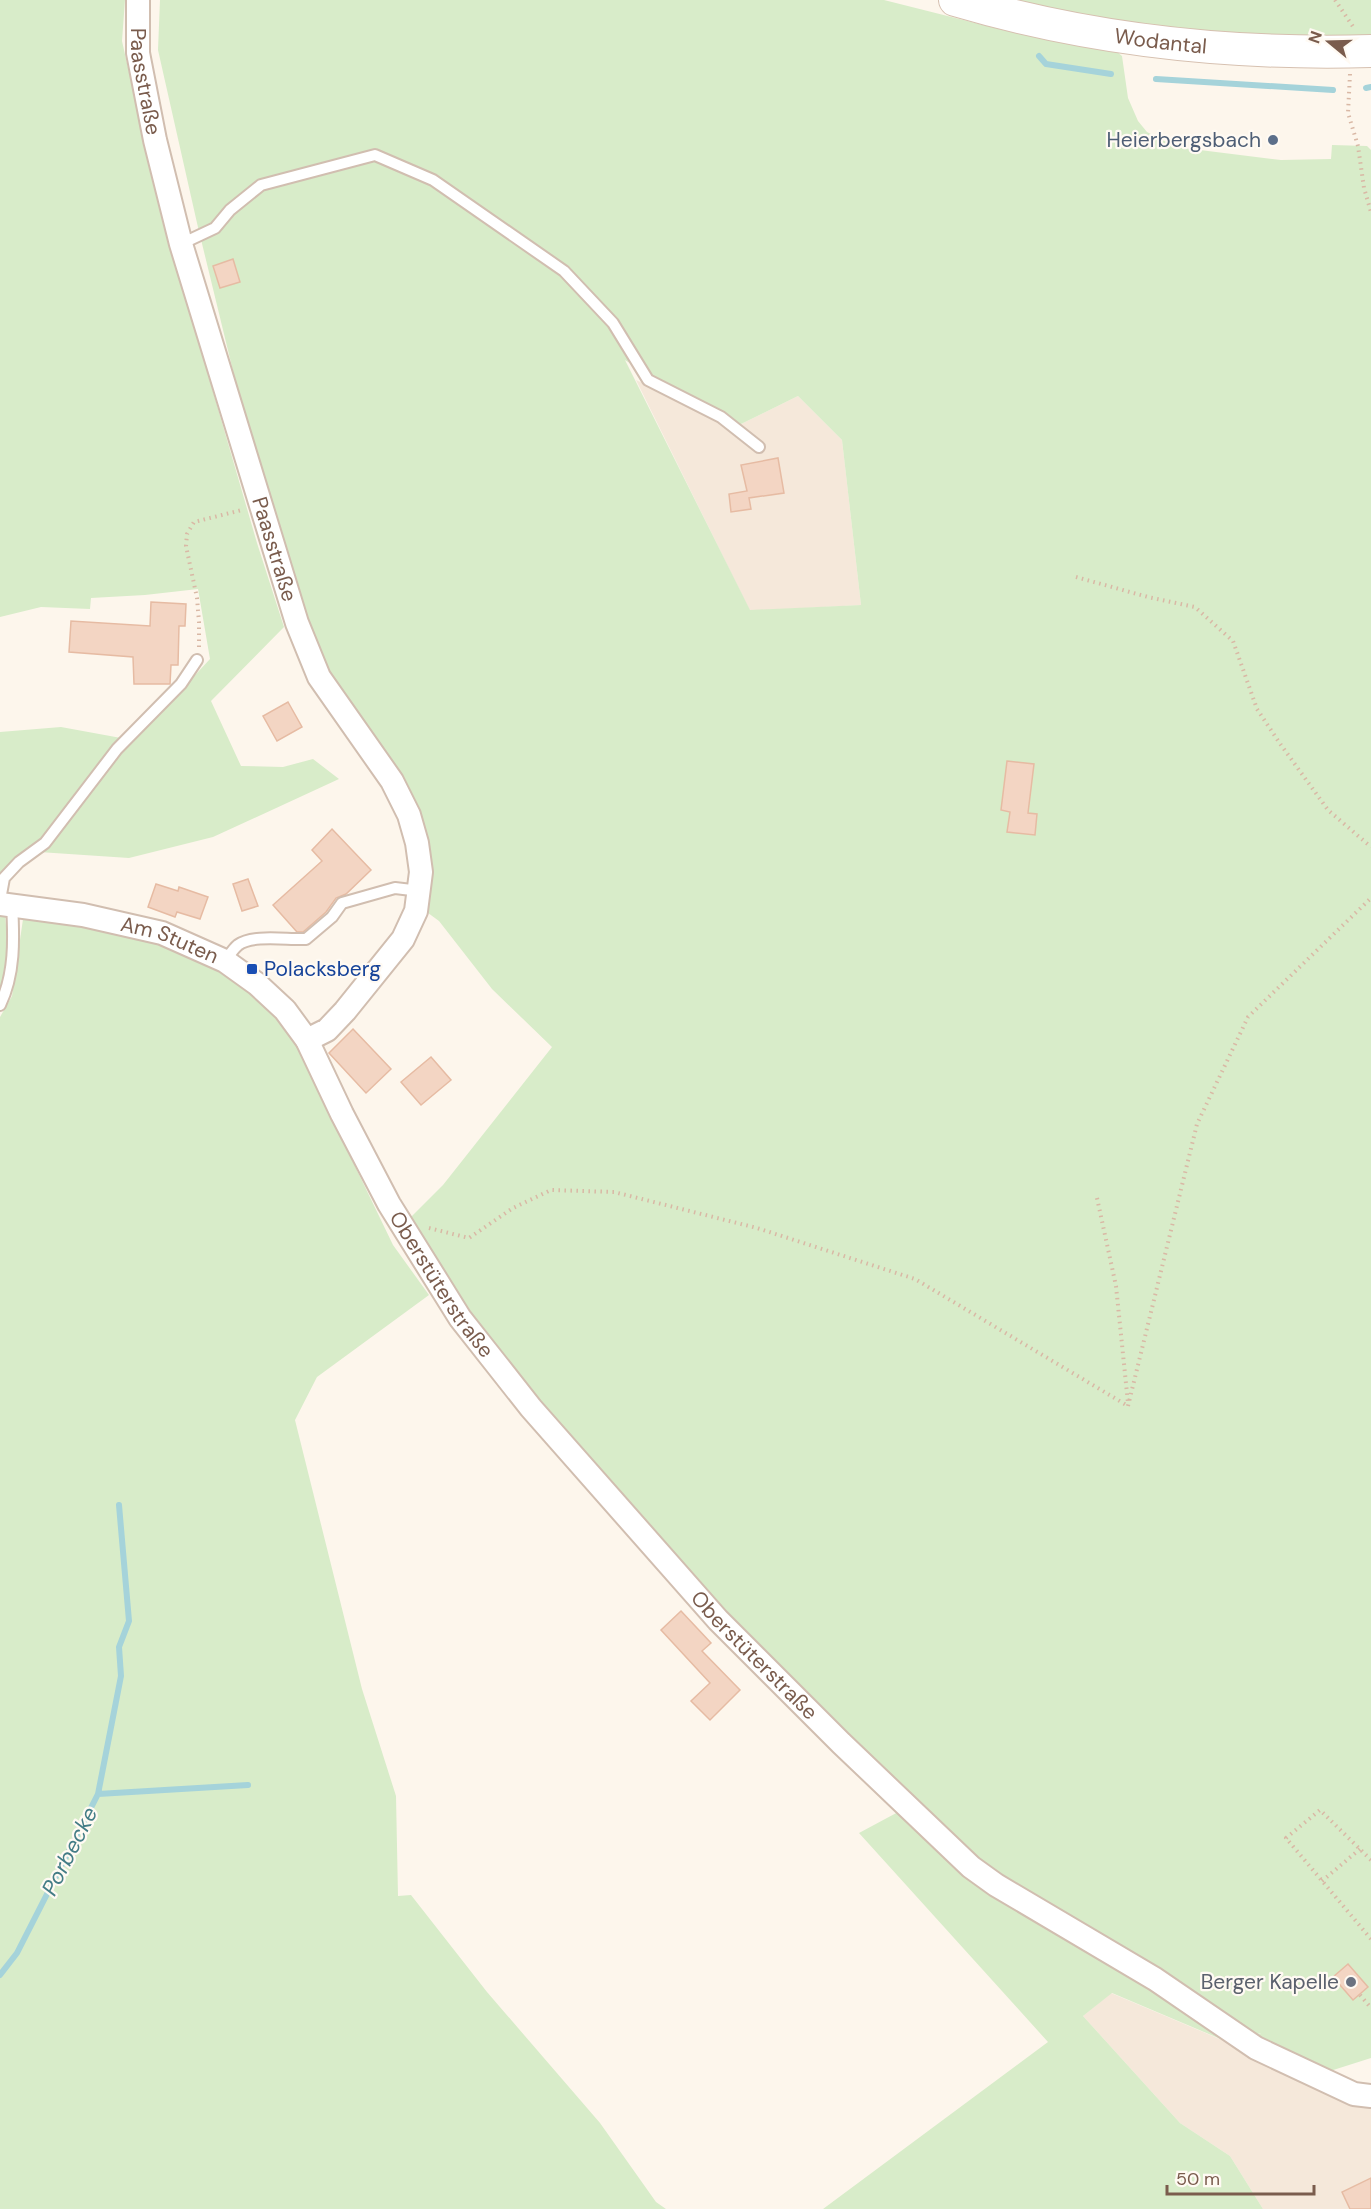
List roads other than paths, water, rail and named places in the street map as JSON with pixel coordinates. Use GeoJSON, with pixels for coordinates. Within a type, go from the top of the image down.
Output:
{"type":"FeatureCollection","features":[{"type":"Feature","properties":{"kind":"main road","name":"Wodantal"},"geometry":{"type":"LineString","coordinates":[[956,0],[1035,22],[1133,38],[1235,50],[1361,52]]}},
{"type":"Feature","properties":{"kind":"street","name":"Paasstraße"},"geometry":{"type":"LineString","coordinates":[[138,0],[138,53],[155,140],[181,244],[259,505],[297,623],[319,677],[392,781],[409,815],[422,872],[416,911],[403,939],[327,1030],[307,1040]]}},
{"type":"Feature","properties":{"kind":"street","name":"Am Stuten"},"geometry":{"type":"LineString","coordinates":[[4,903],[83,915],[162,933],[225,961],[285,1010],[307,1040]]}},
{"type":"Feature","properties":{"kind":"street","name":"Oberstüterstraße"},"geometry":{"type":"LineString","coordinates":[[307,1040],[342,1114],[401,1224],[460,1318],[531,1408],[718,1620],[841,1743],[971,1867],[996,1885],[1155,1979],[1256,2048],[1354,2094],[1371,2096]]}},
{"type":"Feature","properties":{"kind":"lane"},"geometry":{"type":"LineString","coordinates":[[181,244],[215,228],[230,210],[261,185],[375,155],[433,180],[564,271],[613,323],[648,380],[721,417],[759,447]]}},
{"type":"Feature","properties":{"kind":"lane"},"geometry":{"type":"LineString","coordinates":[[0,1005],[7,991],[11,972],[4,903],[4,878],[19,862],[45,843],[117,749],[181,684],[197,660]]}},
{"type":"Feature","properties":{"kind":"lane"},"geometry":{"type":"LineString","coordinates":[[225,961],[237,946],[244,942],[264,938],[306,939],[332,916],[342,903],[361,896],[395,888],[420,891]]}},
{"type":"Feature","properties":{"kind":"waterway"},"geometry":{"type":"LineString","coordinates":[[1039,56],[1046,64],[1111,74]]}},
{"type":"Feature","properties":{"kind":"waterway","name":"Heierbergsbach"},"geometry":{"type":"LineString","coordinates":[[1156,79],[1333,90]]}},
{"type":"Feature","properties":{"kind":"waterway"},"geometry":{"type":"LineString","coordinates":[[1366,88],[1371,87]]}},
{"type":"Feature","properties":{"kind":"waterway"},"geometry":{"type":"LineString","coordinates":[[98,1794],[121,1676],[119,1647],[129,1621],[119,1505]]}},
{"type":"Feature","properties":{"kind":"waterway","name":"Porbecke"},"geometry":{"type":"LineString","coordinates":[[0,1975],[17,1953],[98,1794],[248,1785]]}},
{"type":"Feature","properties":{"kind":"place","name":"Heierbergsbach"},"geometry":{"type":"Point","coordinates":[1273,140]}},
{"type":"Feature","properties":{"kind":"place","name":"Polacksberg"},"geometry":{"type":"Point","coordinates":[252,969]}},
{"type":"Feature","properties":{"kind":"place","name":"Berger Kapelle"},"geometry":{"type":"Point","coordinates":[1351,1982]}}]}
